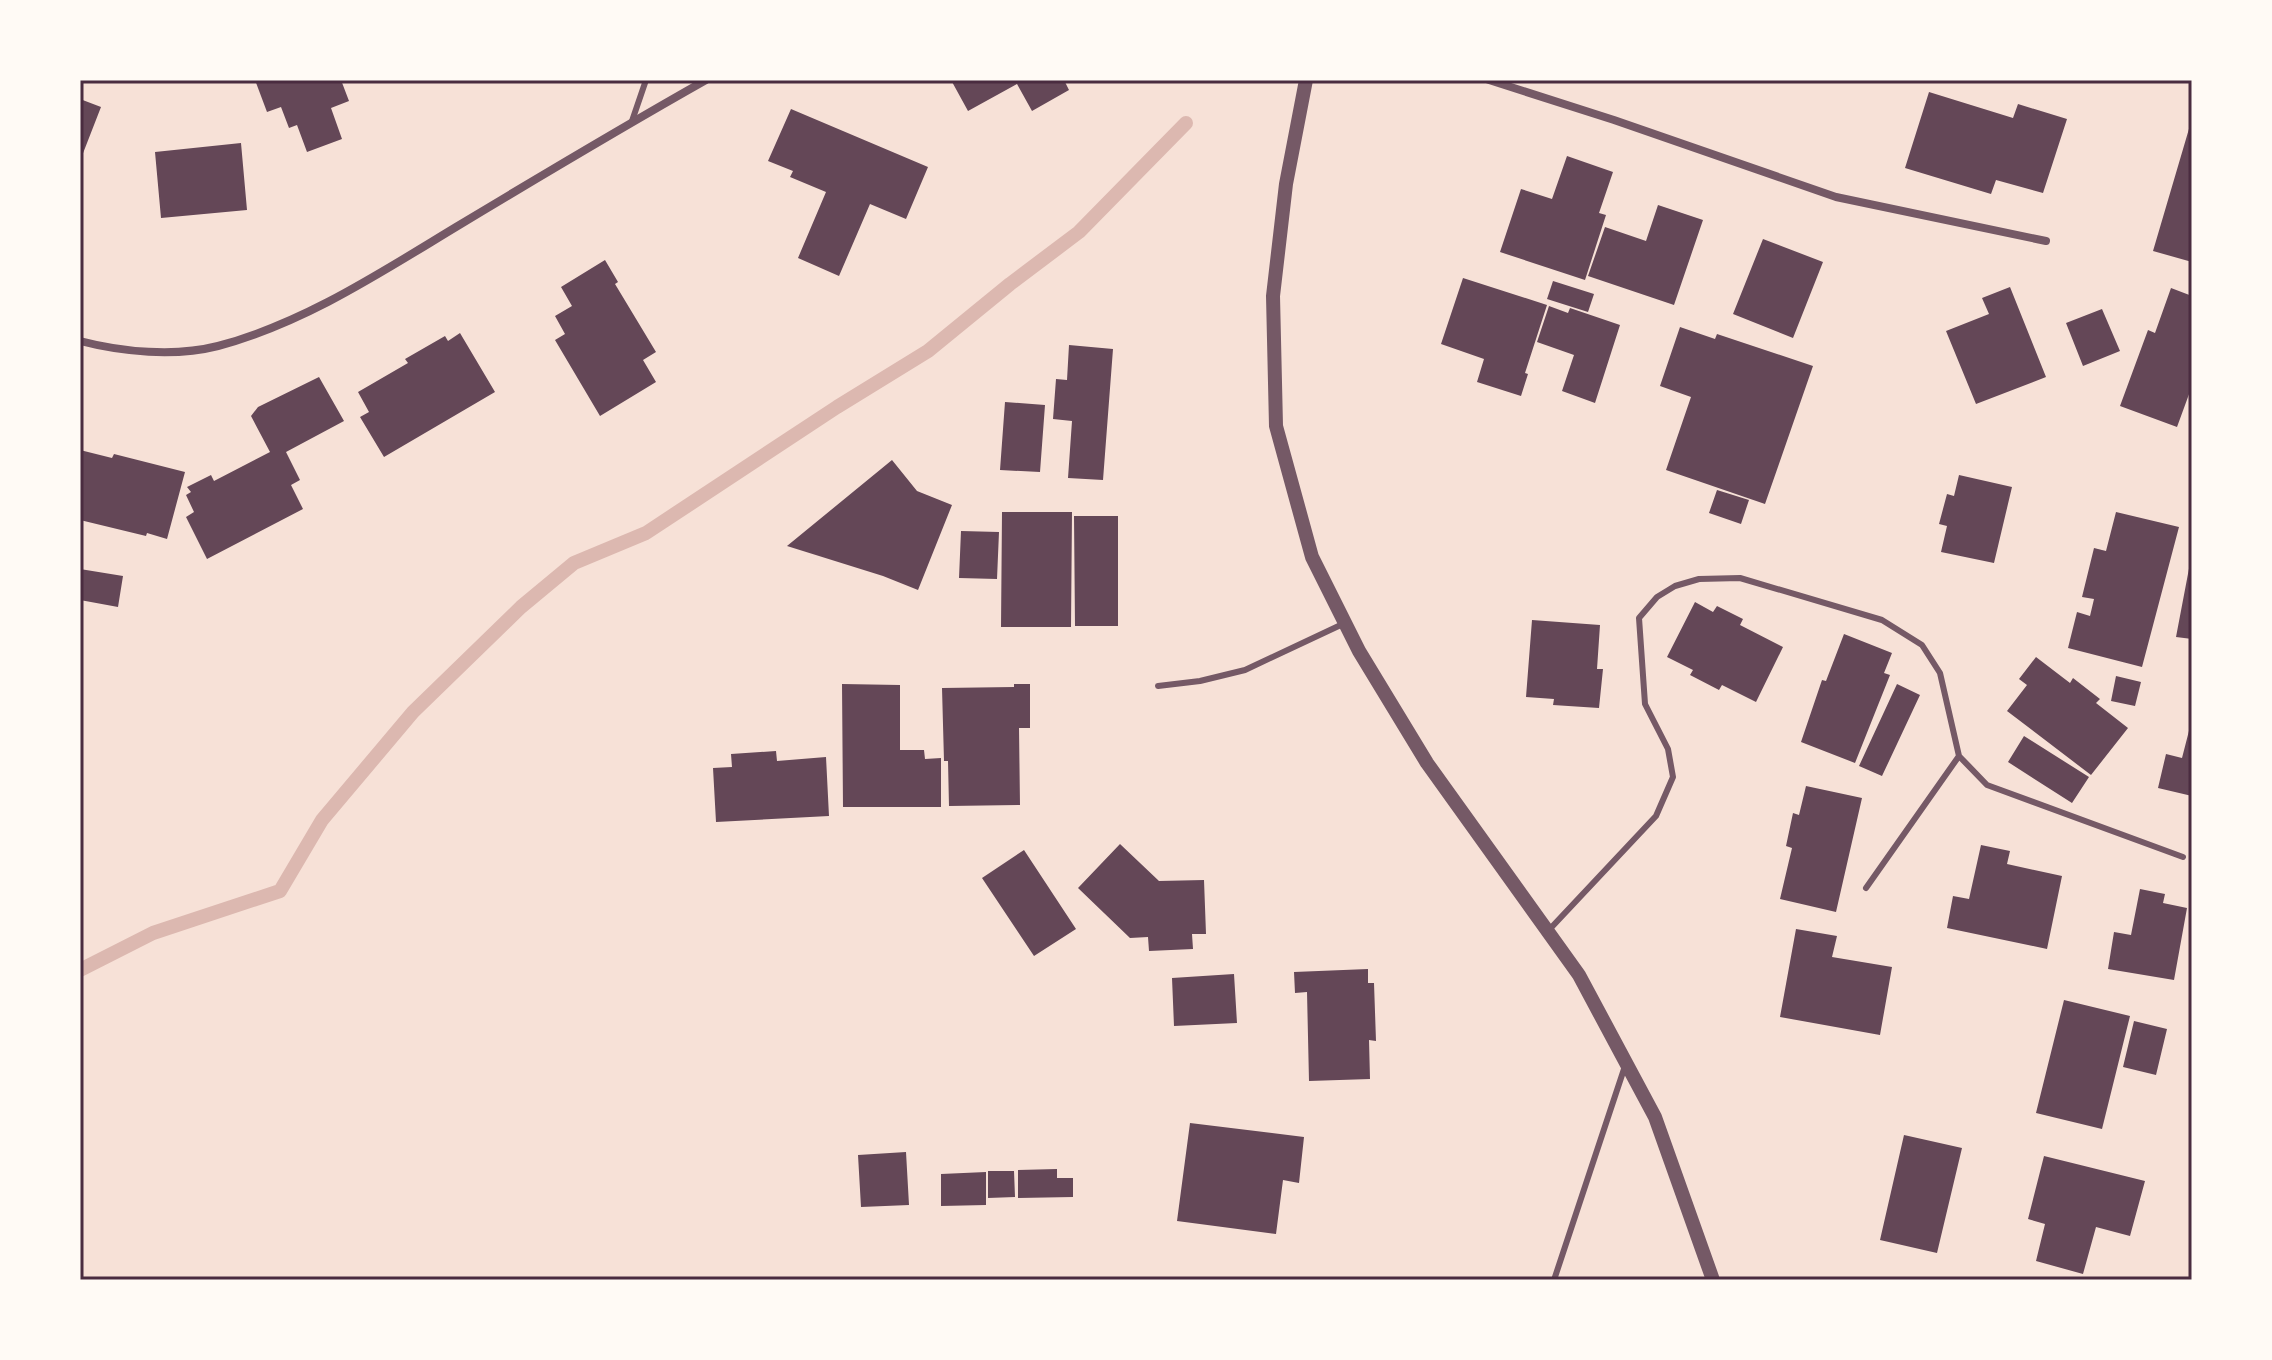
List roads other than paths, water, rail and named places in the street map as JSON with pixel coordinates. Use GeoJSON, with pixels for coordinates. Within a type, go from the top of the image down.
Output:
{"type":"FeatureCollection","features":[{"type":"Feature","properties":{"kind":"street"},"geometry":{"type":"LineString","coordinates":[[80,341],[135,350],[181,351],[216,346],[268,330],[316,309],[384,271],[632,121],[706,80]]}},
{"type":"Feature","properties":{"kind":"street"},"geometry":{"type":"LineString","coordinates":[[1306,80],[1286,184],[1273,296],[1276,426],[1312,557],[1359,651],[1427,763],[1579,975],[1655,1117],[1713,1280]]}},
{"type":"Feature","properties":{"kind":"street"},"geometry":{"type":"LineString","coordinates":[[1489,80],[1836,197],[2046,241]]}},
{"type":"Feature","properties":{"kind":"lane"},"geometry":{"type":"LineString","coordinates":[[632,121],[646,80]]}},
{"type":"Feature","properties":{"kind":"lane"},"geometry":{"type":"LineString","coordinates":[[1548,931],[1656,816],[1673,777],[1668,749],[1645,704],[1639,618],[1657,597],[1675,586],[1699,579],[1740,578],[1882,620],[1922,645],[1940,673],[1959,756],[1987,785],[2183,857]]}},
{"type":"Feature","properties":{"kind":"lane"},"geometry":{"type":"LineString","coordinates":[[1158,686],[1200,681],[1245,670],[1345,623]]}},
{"type":"Feature","properties":{"kind":"lane"},"geometry":{"type":"LineString","coordinates":[[1866,888],[1959,756]]}},
{"type":"Feature","properties":{"kind":"lane"},"geometry":{"type":"LineString","coordinates":[[1554,1280],[1626,1063]]}},
{"type":"Feature","properties":{"kind":"waterway"},"geometry":{"type":"LineString","coordinates":[[80,970],[153,933],[280,891],[322,820],[413,712],[521,607],[574,563],[646,533],[928,351],[1079,232],[1186,123]]}}]}
